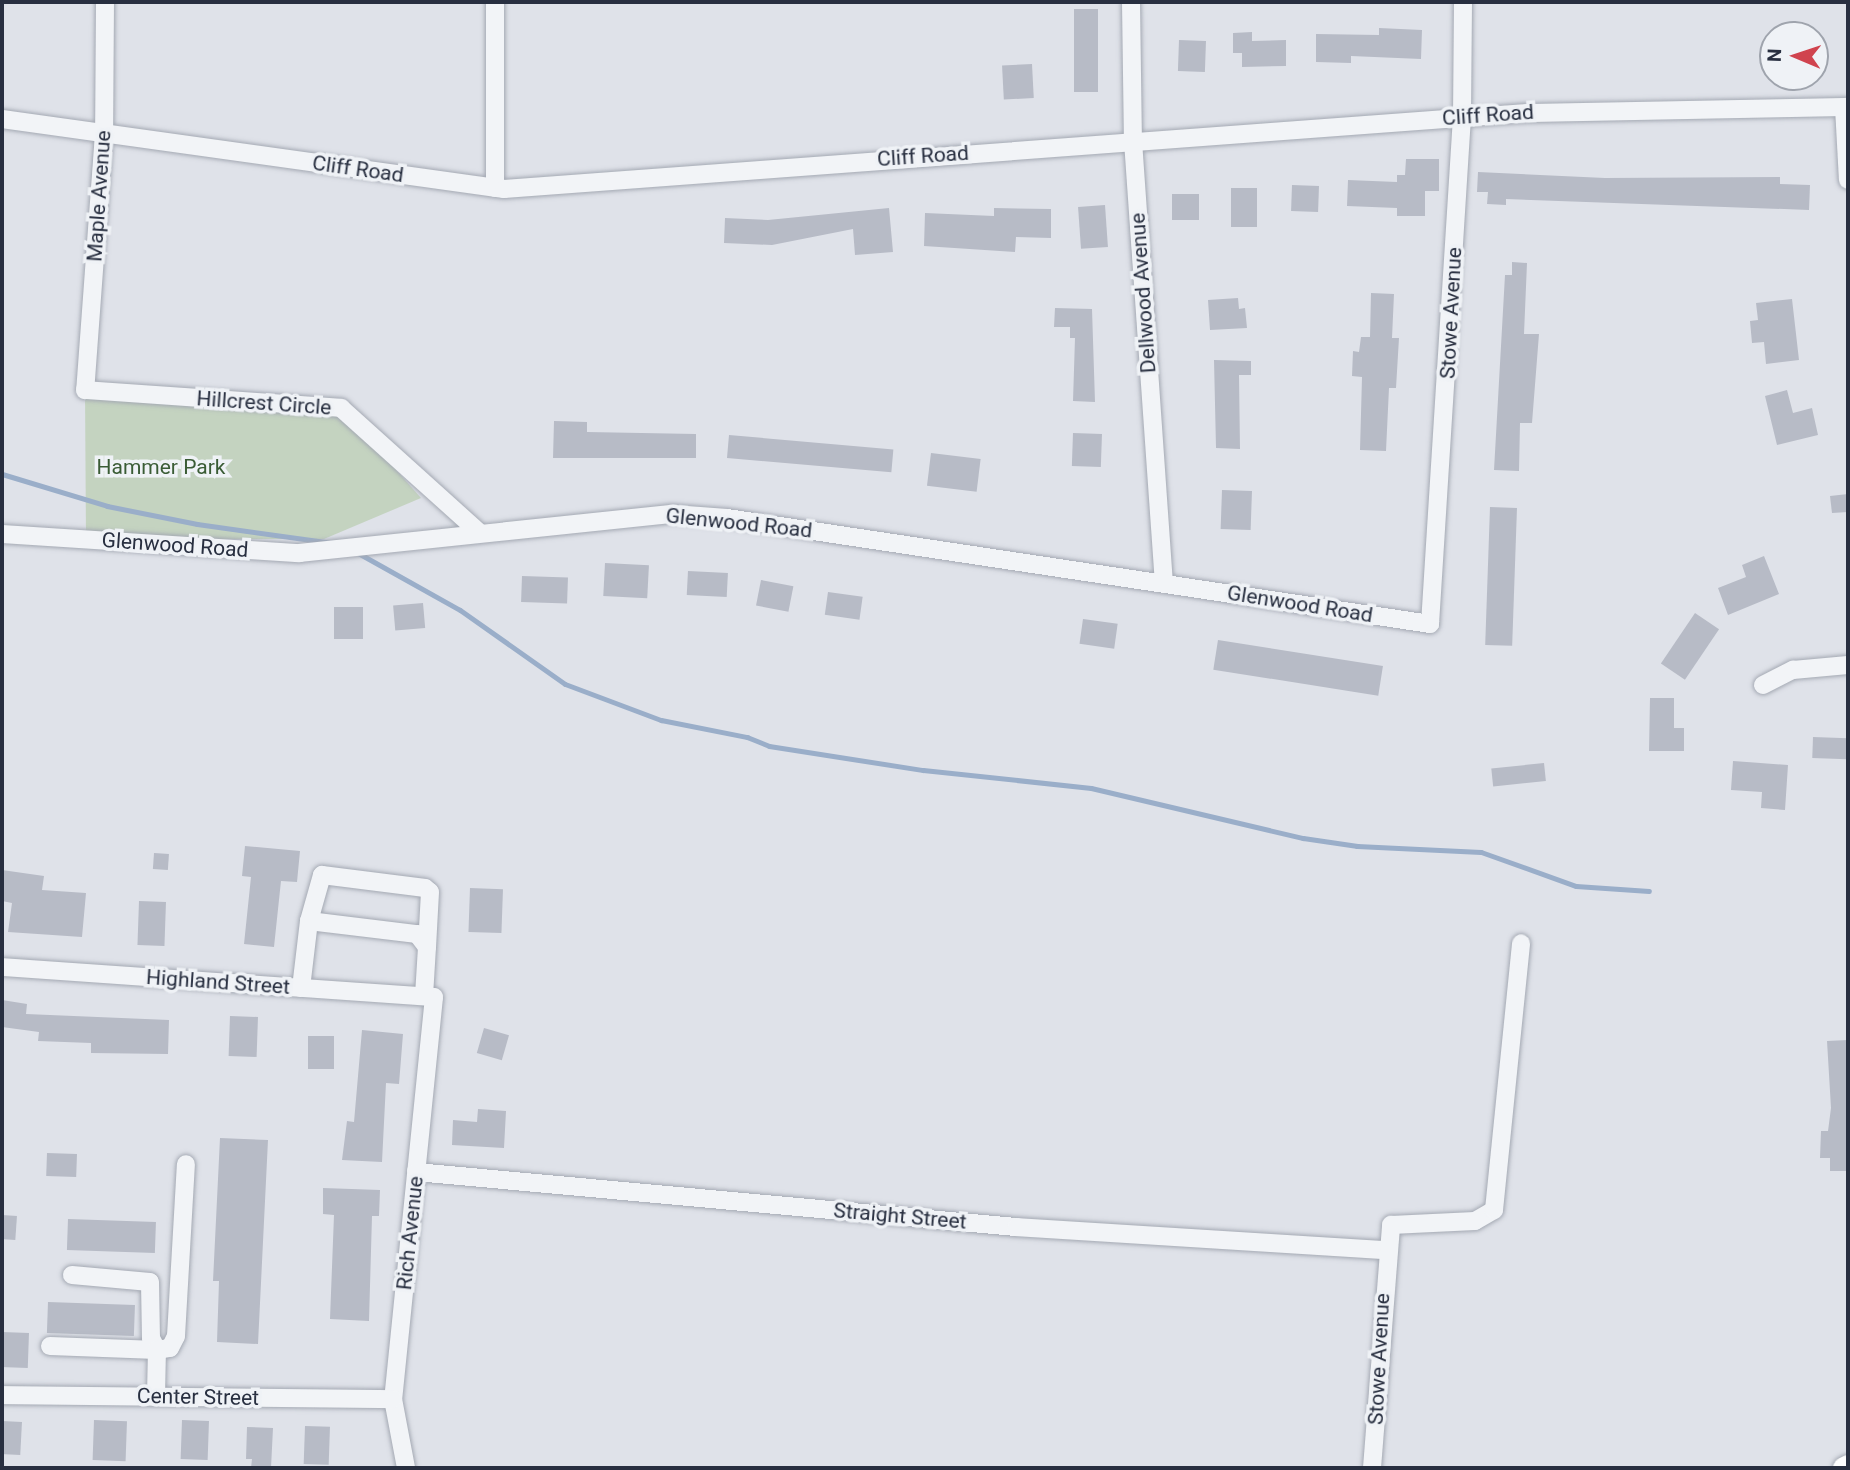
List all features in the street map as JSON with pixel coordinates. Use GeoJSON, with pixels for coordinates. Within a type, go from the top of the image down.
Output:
{"type":"FeatureCollection","features":[{"type":"Feature","properties":{"kind":"street","name":"Maple Avenue"},"geometry":{"type":"LineString","coordinates":[[85,390],[104,134],[106,2]]}},
{"type":"Feature","properties":{"kind":"street"},"geometry":{"type":"LineString","coordinates":[[495,2],[495,188]]}},
{"type":"Feature","properties":{"kind":"street","name":"Dellwood Avenue"},"geometry":{"type":"LineString","coordinates":[[1131,2],[1133,141],[1164,583]]}},
{"type":"Feature","properties":{"kind":"street","name":"Stowe Avenue"},"geometry":{"type":"LineString","coordinates":[[1430,624],[1462,117],[1463,2]]}},
{"type":"Feature","properties":{"kind":"street","name":"Cliff Road"},"geometry":{"type":"LineString","coordinates":[[2,119],[495,188],[1462,117],[1645,107],[1846,107]]}},
{"type":"Feature","properties":{"kind":"street"},"geometry":{"type":"LineString","coordinates":[[1846,107],[1848,180]]}},
{"type":"Feature","properties":{"kind":"street","name":"Hillcrest Circle"},"geometry":{"type":"LineString","coordinates":[[85,390],[341,408],[480,533]]}},
{"type":"Feature","properties":{"kind":"street","name":"Glenwood Road"},"geometry":{"type":"LineString","coordinates":[[2,534],[299,553],[637,514],[727,518],[1430,624]]}},
{"type":"Feature","properties":{"kind":"street"},"geometry":{"type":"LineString","coordinates":[[1763,685],[1793,670],[1848,665]]}},
{"type":"Feature","properties":{"kind":"street","name":"Rich Avenue"},"geometry":{"type":"LineString","coordinates":[[309,921],[322,875],[425,888],[430,892],[427,947],[429,997],[416,1172],[393,1399],[406,1468]]}},
{"type":"Feature","properties":{"kind":"street"},"geometry":{"type":"LineString","coordinates":[[301,988],[309,921],[417,934],[427,947]]}},
{"type":"Feature","properties":{"kind":"street"},"geometry":{"type":"LineString","coordinates":[[1385,1250],[1391,1225],[1475,1221],[1494,1210],[1521,943]]}},
{"type":"Feature","properties":{"kind":"street","name":"Highland Street"},"geometry":{"type":"LineString","coordinates":[[2,967],[429,997]]}},
{"type":"Feature","properties":{"kind":"street"},"geometry":{"type":"LineString","coordinates":[[51,1346],[157,1350],[170,1348],[176,1336],[186,1164]]}},
{"type":"Feature","properties":{"kind":"street","name":"Straight Street"},"geometry":{"type":"LineString","coordinates":[[416,1172],[1016,1227],[1385,1250]]}},
{"type":"Feature","properties":{"kind":"street","name":"Stowe Avenue"},"geometry":{"type":"LineString","coordinates":[[1372,1468],[1385,1250]]}},
{"type":"Feature","properties":{"kind":"street"},"geometry":{"type":"LineString","coordinates":[[72,1275],[150,1282],[151,1338],[157,1350],[156,1396]]}},
{"type":"Feature","properties":{"kind":"street","name":"Center Street"},"geometry":{"type":"LineString","coordinates":[[2,1395],[393,1399]]}},
{"type":"Feature","properties":{"kind":"green space","name":"Hammer Park"},"geometry":{"type":"Polygon","coordinates":[[[85,390],[341,408],[421,498],[324,539],[86,539],[85,390]]]}},
{"type":"Feature","properties":{"kind":"building"},"geometry":{"type":"Polygon","coordinates":[[[1074,9],[1098,9],[1098,92],[1074,92],[1074,9]]]}},
{"type":"Feature","properties":{"kind":"building"},"geometry":{"type":"Polygon","coordinates":[[[1379,28],[1422,30],[1421,59],[1351,56],[1351,63],[1316,62],[1316,34],[1379,35],[1379,28]]]}},
{"type":"Feature","properties":{"kind":"building"},"geometry":{"type":"Polygon","coordinates":[[[1252,32],[1252,41],[1286,40],[1286,66],[1242,67],[1242,53],[1233,53],[1233,33],[1252,32]]]}},
{"type":"Feature","properties":{"kind":"building"},"geometry":{"type":"Polygon","coordinates":[[[1179,40],[1206,41],[1205,72],[1178,71],[1179,40]]]}},
{"type":"Feature","properties":{"kind":"building"},"geometry":{"type":"Polygon","coordinates":[[[1032,64],[1034,98],[1004,100],[1002,66],[1032,64]]]}},
{"type":"Feature","properties":{"kind":"building"},"geometry":{"type":"Polygon","coordinates":[[[1406,159],[1439,159],[1439,191],[1425,191],[1425,216],[1397,216],[1397,208],[1347,206],[1348,180],[1397,182],[1397,175],[1405,175],[1406,159]]]}},
{"type":"Feature","properties":{"kind":"building"},"geometry":{"type":"Polygon","coordinates":[[[1478,172],[1605,178],[1780,177],[1780,184],[1810,185],[1809,210],[1506,199],[1506,205],[1487,204],[1488,192],[1477,192],[1478,172]]]}},
{"type":"Feature","properties":{"kind":"building"},"geometry":{"type":"Polygon","coordinates":[[[1292,185],[1319,186],[1318,212],[1291,211],[1292,185]]]}},
{"type":"Feature","properties":{"kind":"building"},"geometry":{"type":"Polygon","coordinates":[[[1231,188],[1257,188],[1257,227],[1231,227],[1231,188]]]}},
{"type":"Feature","properties":{"kind":"building"},"geometry":{"type":"Polygon","coordinates":[[[1172,194],[1199,194],[1199,220],[1172,220],[1172,194]]]}},
{"type":"Feature","properties":{"kind":"building"},"geometry":{"type":"Polygon","coordinates":[[[1105,205],[1108,247],[1081,249],[1078,207],[1105,205]]]}},
{"type":"Feature","properties":{"kind":"building"},"geometry":{"type":"Polygon","coordinates":[[[889,208],[893,252],[855,255],[853,229],[772,245],[724,243],[725,218],[768,220],[889,208]]]}},
{"type":"Feature","properties":{"kind":"building"},"geometry":{"type":"Polygon","coordinates":[[[994,208],[1051,209],[1051,238],[1016,237],[1015,252],[924,246],[925,213],[994,216],[994,208]]]}},
{"type":"Feature","properties":{"kind":"building"},"geometry":{"type":"Polygon","coordinates":[[[1512,262],[1527,263],[1524,334],[1539,334],[1532,423],[1520,423],[1519,471],[1494,470],[1505,275],[1512,275],[1512,262]]]}},
{"type":"Feature","properties":{"kind":"building"},"geometry":{"type":"Polygon","coordinates":[[[1371,293],[1394,294],[1392,338],[1399,338],[1396,388],[1389,388],[1386,451],[1360,450],[1362,377],[1352,376],[1353,351],[1359,352],[1361,337],[1370,337],[1371,293]]]}},
{"type":"Feature","properties":{"kind":"building"},"geometry":{"type":"Polygon","coordinates":[[[1238,298],[1239,309],[1245,308],[1247,328],[1210,330],[1208,300],[1238,298]]]}},
{"type":"Feature","properties":{"kind":"building"},"geometry":{"type":"Polygon","coordinates":[[[1792,299],[1799,360],[1766,364],[1764,342],[1752,343],[1750,321],[1758,320],[1756,303],[1792,299]]]}},
{"type":"Feature","properties":{"kind":"building"},"geometry":{"type":"Polygon","coordinates":[[[1055,308],[1092,309],[1095,402],[1073,401],[1075,338],[1070,338],[1070,327],[1054,327],[1055,308]]]}},
{"type":"Feature","properties":{"kind":"building"},"geometry":{"type":"Polygon","coordinates":[[[1214,360],[1251,361],[1251,375],[1239,375],[1240,449],[1216,448],[1214,360]]]}},
{"type":"Feature","properties":{"kind":"building"},"geometry":{"type":"Polygon","coordinates":[[[1787,390],[1793,413],[1812,408],[1818,435],[1777,445],[1765,396],[1787,390]]]}},
{"type":"Feature","properties":{"kind":"building"},"geometry":{"type":"Polygon","coordinates":[[[554,421],[587,422],[587,432],[696,434],[696,458],[553,458],[554,421]]]}},
{"type":"Feature","properties":{"kind":"building"},"geometry":{"type":"Polygon","coordinates":[[[1073,433],[1102,434],[1101,467],[1072,466],[1073,433]]]}},
{"type":"Feature","properties":{"kind":"building"},"geometry":{"type":"Polygon","coordinates":[[[729,435],[893,449],[891,472],[727,458],[729,435]]]}},
{"type":"Feature","properties":{"kind":"building"},"geometry":{"type":"Polygon","coordinates":[[[931,453],[981,459],[977,492],[927,486],[931,453]]]}},
{"type":"Feature","properties":{"kind":"building"},"geometry":{"type":"Polygon","coordinates":[[[1222,490],[1252,491],[1251,530],[1221,529],[1222,490]]]}},
{"type":"Feature","properties":{"kind":"building"},"geometry":{"type":"Polygon","coordinates":[[[1848,494],[1848,512],[1832,513],[1830,496],[1848,494]]]}},
{"type":"Feature","properties":{"kind":"building"},"geometry":{"type":"Polygon","coordinates":[[[1490,507],[1517,508],[1512,646],[1485,645],[1490,507]]]}},
{"type":"Feature","properties":{"kind":"building"},"geometry":{"type":"Polygon","coordinates":[[[1764,556],[1779,594],[1728,615],[1718,588],[1746,577],[1742,565],[1764,556]]]}},
{"type":"Feature","properties":{"kind":"building"},"geometry":{"type":"Polygon","coordinates":[[[605,563],[649,565],[647,598],[603,596],[605,563]]]}},
{"type":"Feature","properties":{"kind":"building"},"geometry":{"type":"Polygon","coordinates":[[[688,571],[728,573],[727,597],[687,595],[688,571]]]}},
{"type":"Feature","properties":{"kind":"building"},"geometry":{"type":"Polygon","coordinates":[[[522,576],[568,578],[567,604],[521,602],[522,576]]]}},
{"type":"Feature","properties":{"kind":"building"},"geometry":{"type":"Polygon","coordinates":[[[761,580],[793,586],[788,612],[756,606],[761,580]]]}},
{"type":"Feature","properties":{"kind":"building"},"geometry":{"type":"Polygon","coordinates":[[[828,592],[863,597],[859,620],[825,615],[828,592]]]}},
{"type":"Feature","properties":{"kind":"building"},"geometry":{"type":"Polygon","coordinates":[[[423,603],[425,628],[395,631],[393,606],[423,603]]]}},
{"type":"Feature","properties":{"kind":"building"},"geometry":{"type":"Polygon","coordinates":[[[334,607],[363,607],[363,639],[334,639],[334,607]]]}},
{"type":"Feature","properties":{"kind":"building"},"geometry":{"type":"Polygon","coordinates":[[[1695,613],[1719,629],[1685,680],[1661,664],[1695,613]]]}},
{"type":"Feature","properties":{"kind":"building"},"geometry":{"type":"Polygon","coordinates":[[[1083,619],[1118,624],[1114,649],[1080,644],[1083,619]]]}},
{"type":"Feature","properties":{"kind":"building"},"geometry":{"type":"Polygon","coordinates":[[[1218,640],[1383,666],[1378,696],[1213,670],[1218,640]]]}},
{"type":"Feature","properties":{"kind":"building"},"geometry":{"type":"Polygon","coordinates":[[[1650,698],[1674,698],[1674,728],[1684,728],[1684,751],[1649,751],[1650,698]]]}},
{"type":"Feature","properties":{"kind":"building"},"geometry":{"type":"Polygon","coordinates":[[[1813,737],[1848,738],[1847,759],[1812,758],[1813,737]]]}},
{"type":"Feature","properties":{"kind":"building"},"geometry":{"type":"Polygon","coordinates":[[[1733,761],[1788,765],[1785,810],[1761,808],[1762,792],[1731,790],[1733,761]]]}},
{"type":"Feature","properties":{"kind":"building"},"geometry":{"type":"Polygon","coordinates":[[[1544,763],[1546,781],[1493,786],[1491,769],[1544,763]]]}},
{"type":"Feature","properties":{"kind":"building"},"geometry":{"type":"Polygon","coordinates":[[[245,846],[300,851],[297,882],[281,881],[274,947],[244,944],[251,877],[242,876],[245,846]]]}},
{"type":"Feature","properties":{"kind":"building"},"geometry":{"type":"Polygon","coordinates":[[[154,853],[169,854],[168,870],[153,869],[154,853]]]}},
{"type":"Feature","properties":{"kind":"building"},"geometry":{"type":"Polygon","coordinates":[[[2,870],[44,876],[42,890],[86,893],[82,937],[8,932],[12,903],[2,901],[2,870]]]}},
{"type":"Feature","properties":{"kind":"building"},"geometry":{"type":"Polygon","coordinates":[[[470,888],[503,889],[501,933],[468,932],[470,888]]]}},
{"type":"Feature","properties":{"kind":"building"},"geometry":{"type":"Polygon","coordinates":[[[139,901],[166,902],[164,946],[137,945],[139,901]]]}},
{"type":"Feature","properties":{"kind":"building"},"geometry":{"type":"Polygon","coordinates":[[[2,1000],[27,1004],[26,1014],[169,1020],[168,1054],[91,1053],[91,1043],[38,1041],[39,1032],[2,1027],[2,1000]]]}},
{"type":"Feature","properties":{"kind":"building"},"geometry":{"type":"Polygon","coordinates":[[[230,1016],[258,1017],[257,1057],[229,1056],[230,1016]]]}},
{"type":"Feature","properties":{"kind":"building"},"geometry":{"type":"Polygon","coordinates":[[[484,1028],[509,1035],[502,1060],[477,1053],[484,1028]]]}},
{"type":"Feature","properties":{"kind":"building"},"geometry":{"type":"Polygon","coordinates":[[[362,1030],[403,1034],[399,1084],[386,1083],[382,1162],[342,1160],[347,1121],[354,1122],[362,1030]]]}},
{"type":"Feature","properties":{"kind":"building"},"geometry":{"type":"Polygon","coordinates":[[[308,1036],[334,1036],[334,1069],[308,1069],[308,1036]]]}},
{"type":"Feature","properties":{"kind":"building"},"geometry":{"type":"Polygon","coordinates":[[[1848,1040],[1848,1171],[1830,1171],[1830,1158],[1820,1158],[1821,1131],[1828,1131],[1831,1108],[1827,1041],[1848,1040]]]}},
{"type":"Feature","properties":{"kind":"building"},"geometry":{"type":"Polygon","coordinates":[[[478,1109],[506,1111],[504,1148],[452,1145],[453,1120],[477,1122],[478,1109]]]}},
{"type":"Feature","properties":{"kind":"building"},"geometry":{"type":"Polygon","coordinates":[[[220,1138],[268,1140],[258,1344],[217,1342],[219,1281],[213,1281],[220,1138]]]}},
{"type":"Feature","properties":{"kind":"building"},"geometry":{"type":"Polygon","coordinates":[[[47,1153],[77,1154],[76,1177],[46,1176],[47,1153]]]}},
{"type":"Feature","properties":{"kind":"building"},"geometry":{"type":"Polygon","coordinates":[[[323,1188],[380,1190],[379,1216],[372,1216],[369,1321],[330,1319],[334,1215],[323,1214],[323,1188]]]}},
{"type":"Feature","properties":{"kind":"building"},"geometry":{"type":"Polygon","coordinates":[[[2,1215],[17,1216],[15,1240],[2,1239],[2,1215]]]}},
{"type":"Feature","properties":{"kind":"building"},"geometry":{"type":"Polygon","coordinates":[[[68,1219],[156,1222],[155,1253],[67,1250],[68,1219]]]}},
{"type":"Feature","properties":{"kind":"building"},"geometry":{"type":"Polygon","coordinates":[[[48,1302],[135,1305],[134,1336],[47,1333],[48,1302]]]}},
{"type":"Feature","properties":{"kind":"building"},"geometry":{"type":"Polygon","coordinates":[[[2,1332],[29,1333],[28,1368],[2,1367],[2,1332]]]}},
{"type":"Feature","properties":{"kind":"building"},"geometry":{"type":"Polygon","coordinates":[[[94,1420],[127,1421],[126,1461],[93,1460],[94,1420]]]}},
{"type":"Feature","properties":{"kind":"building"},"geometry":{"type":"Polygon","coordinates":[[[182,1420],[209,1421],[208,1460],[181,1459],[182,1420]]]}},
{"type":"Feature","properties":{"kind":"building"},"geometry":{"type":"Polygon","coordinates":[[[2,1421],[22,1422],[20,1455],[2,1454],[2,1421]]]}},
{"type":"Feature","properties":{"kind":"building"},"geometry":{"type":"Polygon","coordinates":[[[305,1426],[330,1427],[329,1465],[304,1464],[305,1426]]]}},
{"type":"Feature","properties":{"kind":"building"},"geometry":{"type":"Polygon","coordinates":[[[247,1427],[273,1428],[271,1468],[251,1468],[252,1459],[246,1459],[247,1427]]]}},
{"type":"Feature","properties":{"kind":"waterway"},"geometry":{"type":"LineString","coordinates":[[2,474],[107,506],[197,524],[333,543]]}},
{"type":"Feature","properties":{"kind":"waterway"},"geometry":{"type":"LineString","coordinates":[[358,553],[460,610],[565,684],[661,720],[747,737],[769,746],[923,770],[1091,788],[1303,838],[1357,846],[1481,852],[1576,886],[1649,891]]}}]}
